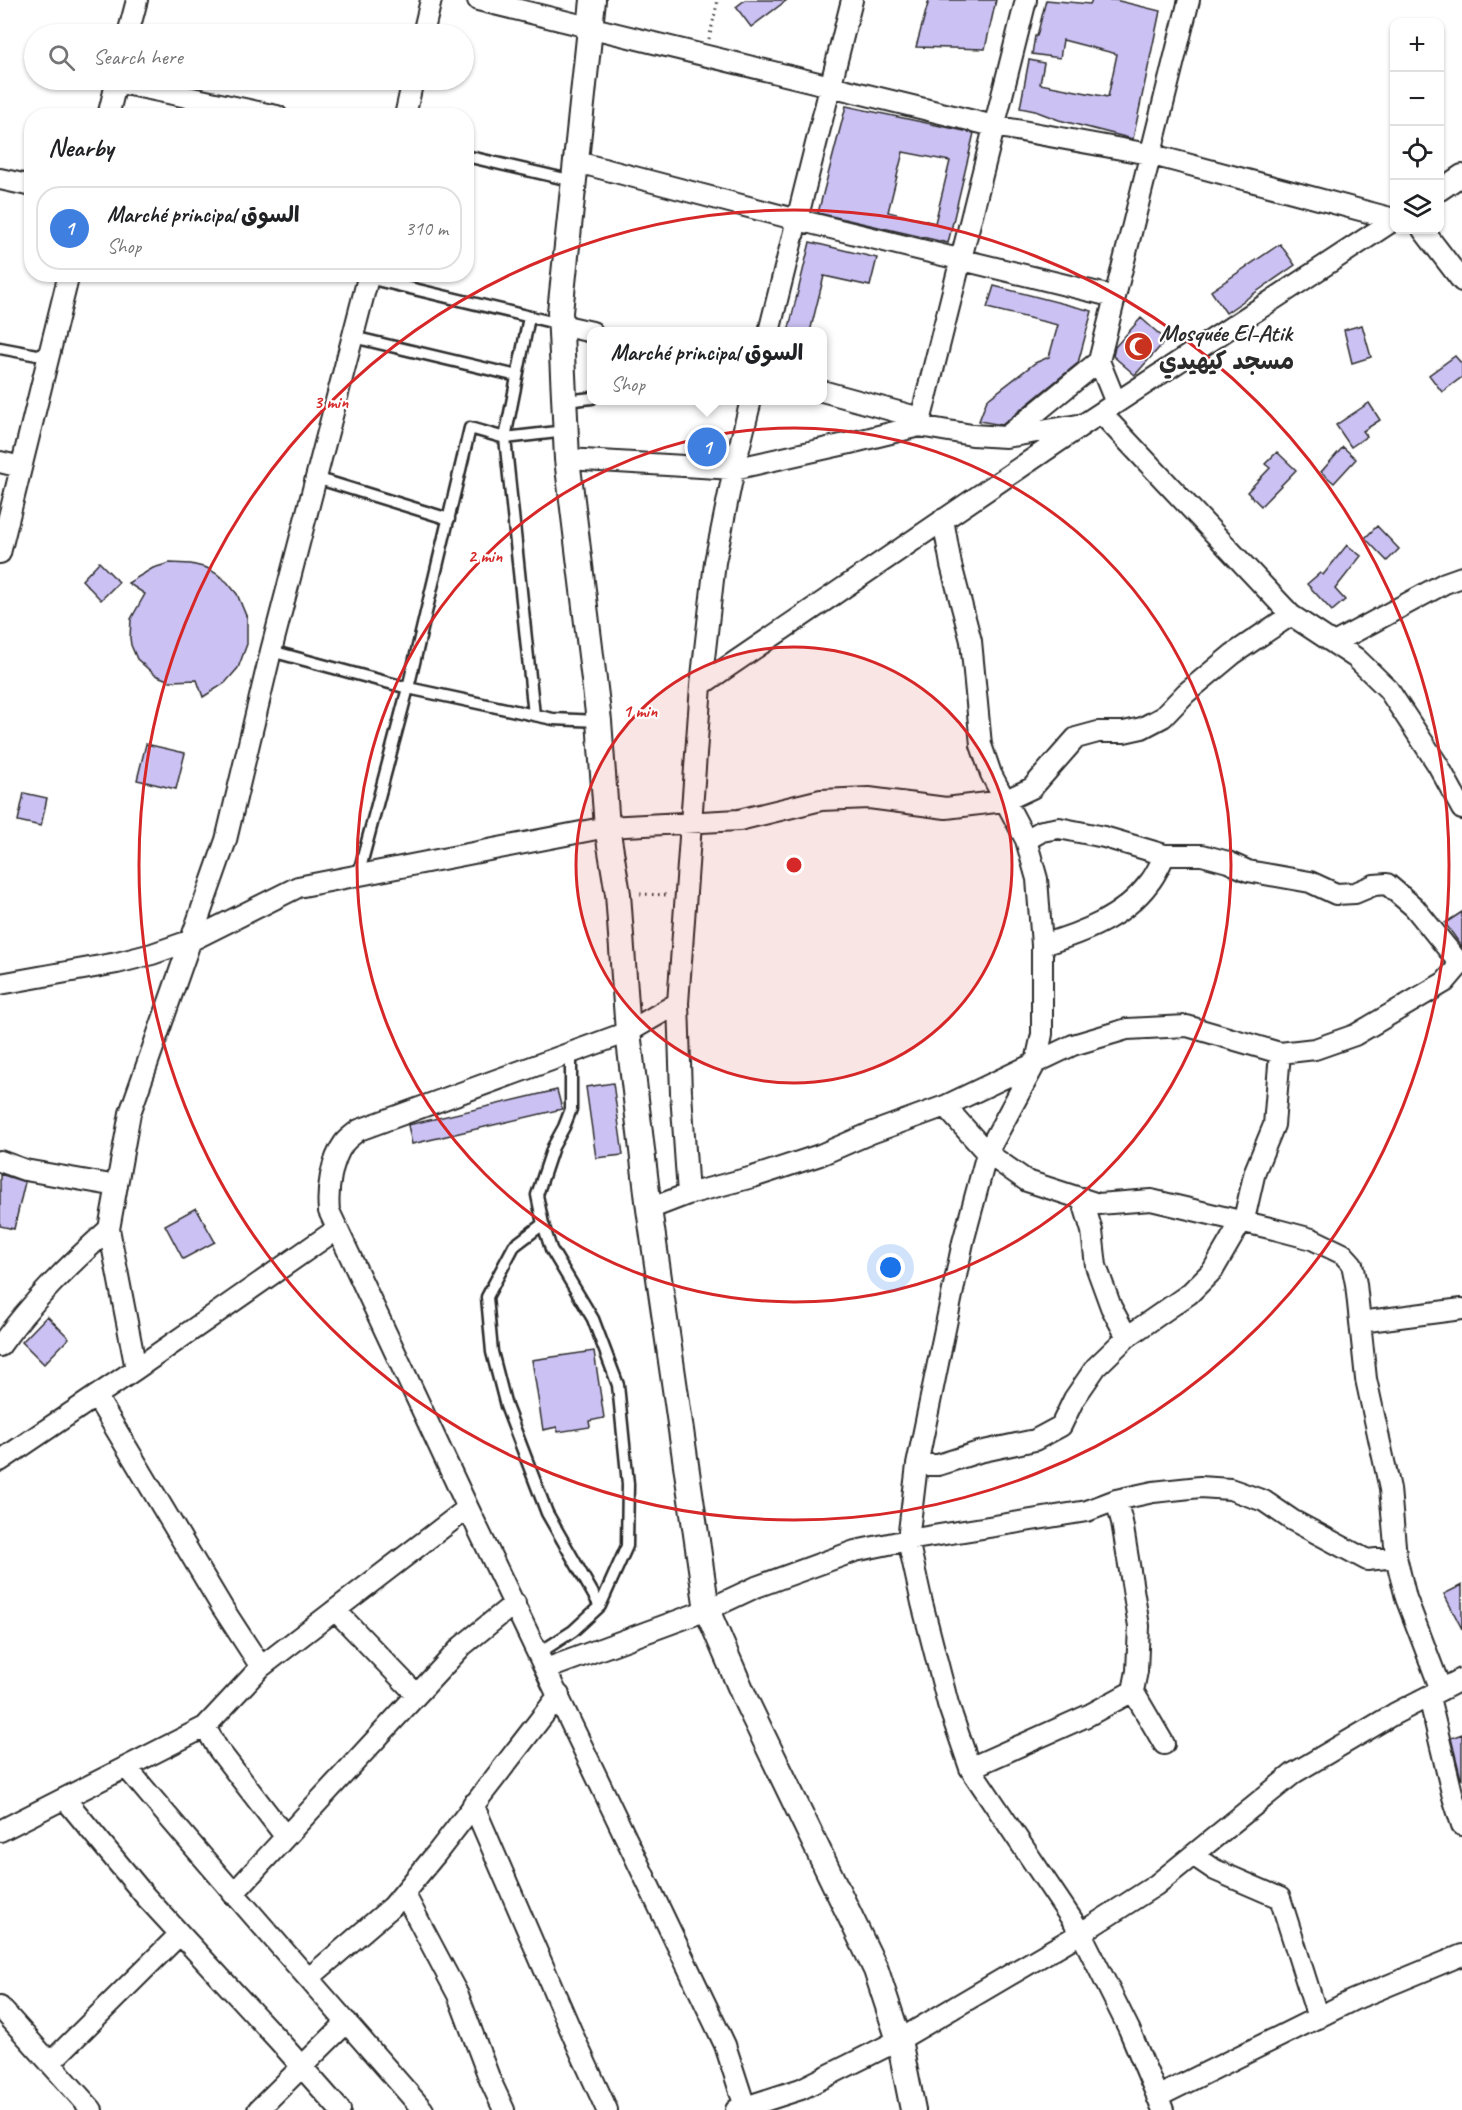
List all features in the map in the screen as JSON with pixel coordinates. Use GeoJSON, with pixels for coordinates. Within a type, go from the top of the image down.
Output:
{"type":"FeatureCollection","features":[{"type":"Feature","properties":{"kind":"street"},"geometry":{"type":"LineString","coordinates":[[131,24],[137,0]]}},
{"type":"Feature","properties":{"kind":"street"},"geometry":{"type":"LineString","coordinates":[[425,24],[431,0]]}},
{"type":"Feature","properties":{"kind":"street"},"geometry":{"type":"LineString","coordinates":[[478,0],[994,126],[1149,154],[1390,218]]}},
{"type":"Feature","properties":{"kind":"street"},"geometry":{"type":"LineString","coordinates":[[593,0],[560,312],[567,459],[599,721],[607,827],[618,894],[628,1032],[649,1209],[707,1610],[747,1703],[876,1970],[899,2040],[913,2110]]}},
{"type":"Feature","properties":{"kind":"street"},"geometry":{"type":"LineString","coordinates":[[770,327],[852,0]]}},
{"type":"Feature","properties":{"kind":"street"},"geometry":{"type":"LineString","coordinates":[[919,422],[1026,0]]}},
{"type":"Feature","properties":{"kind":"street"},"geometry":{"type":"LineString","coordinates":[[1189,0],[1099,361],[1108,408],[1291,615],[1356,658],[1388,689],[1438,765],[1462,809]]}},
{"type":"Feature","properties":{"kind":"street"},"geometry":{"type":"LineString","coordinates":[[110,108],[114,90]]}},
{"type":"Feature","properties":{"kind":"street"},"geometry":{"type":"LineString","coordinates":[[157,90],[240,108]]}},
{"type":"Feature","properties":{"kind":"street"},"geometry":{"type":"LineString","coordinates":[[407,108],[411,90]]}},
{"type":"Feature","properties":{"kind":"street"},"geometry":{"type":"LineString","coordinates":[[576,172],[798,220],[1115,297]]}},
{"type":"Feature","properties":{"kind":"street"},"geometry":{"type":"LineString","coordinates":[[1444,187],[1462,175]]}},
{"type":"Feature","properties":{"kind":"street"},"geometry":{"type":"LineString","coordinates":[[0,178],[24,184]]}},
{"type":"Feature","properties":{"kind":"street"},"geometry":{"type":"LineString","coordinates":[[701,685],[1084,424],[1390,222]]}},
{"type":"Feature","properties":{"kind":"street"},"geometry":{"type":"LineString","coordinates":[[1426,234],[1462,281]]}},
{"type":"Feature","properties":{"kind":"street"},"geometry":{"type":"LineString","coordinates":[[0,553],[67,282]]}},
{"type":"Feature","properties":{"kind":"street"},"geometry":{"type":"LineString","coordinates":[[136,1370],[109,1229],[130,1113],[226,840],[271,651],[367,282]]}},
{"type":"Feature","properties":{"kind":"street"},"geometry":{"type":"LineString","coordinates":[[561,325],[587,331]]}},
{"type":"Feature","properties":{"kind":"street"},"geometry":{"type":"LineString","coordinates":[[1006,437],[1099,361]]}},
{"type":"Feature","properties":{"kind":"street"},"geometry":{"type":"LineString","coordinates":[[827,393],[919,422],[972,435],[1006,437],[1084,424]]}},
{"type":"Feature","properties":{"kind":"street"},"geometry":{"type":"LineString","coordinates":[[688,1194],[678,1003],[701,685],[715,562],[750,405]]}},
{"type":"Feature","properties":{"kind":"street"},"geometry":{"type":"LineString","coordinates":[[567,459],[734,469],[850,443],[919,422]]}},
{"type":"Feature","properties":{"kind":"street"},"geometry":{"type":"LineString","coordinates":[[0,462],[21,467]]}},
{"type":"Feature","properties":{"kind":"street"},"geometry":{"type":"LineString","coordinates":[[943,519],[951,566],[971,641],[981,744],[991,774],[1026,840],[1038,879],[1042,945],[1042,1034],[1036,1062],[987,1153],[963,1242],[917,1465],[908,1540],[948,1704],[970,1768],[1081,1933],[1129,2029],[1160,2104],[1353,2000],[1462,1954]]}},
{"type":"Feature","properties":{"kind":"street"},"geometry":{"type":"LineString","coordinates":[[1334,643],[1445,583],[1462,577]]}},
{"type":"Feature","properties":{"kind":"street"},"geometry":{"type":"LineString","coordinates":[[0,984],[117,963],[152,954],[192,940],[298,887],[607,827],[739,820],[820,800],[869,798],[946,807],[1004,801],[1032,788],[1076,738],[1098,732],[1124,732],[1142,728],[1163,717],[1186,693],[1233,654],[1291,615]]}},
{"type":"Feature","properties":{"kind":"street"},"geometry":{"type":"LineString","coordinates":[[649,1209],[688,1194],[753,1177],[820,1155],[871,1133],[945,1106],[1073,1046],[1127,1029],[1187,1026],[1280,1053],[1315,1049],[1355,1035],[1445,982],[1461,963],[1414,907],[1387,884],[1374,885],[1355,893],[1336,894],[1310,882],[1248,872],[1228,862],[1202,855],[1165,855],[1104,837],[1059,828],[1042,831],[1026,840]]}},
{"type":"Feature","properties":{"kind":"street"},"geometry":{"type":"LineString","coordinates":[[1042,945],[1083,932],[1107,920],[1136,899],[1151,882],[1165,855]]}},
{"type":"Feature","properties":{"kind":"street"},"geometry":{"type":"LineString","coordinates":[[678,1003],[628,1032],[359,1130],[345,1142],[335,1161],[327,1197],[329,1211],[468,1508],[725,2045],[742,2109],[801,2089],[899,2040],[1081,1933],[1156,1885],[1294,1773],[1394,1714],[1462,1679]]}},
{"type":"Feature","properties":{"kind":"street"},"geometry":{"type":"LineString","coordinates":[[917,1465],[938,1465],[979,1452],[1035,1440],[1061,1426],[1074,1399],[1096,1367],[1127,1337],[1189,1294],[1213,1270],[1242,1222],[1255,1172],[1274,1125],[1280,1053]]}},
{"type":"Feature","properties":{"kind":"street"},"geometry":{"type":"LineString","coordinates":[[945,1106],[987,1153],[1027,1181],[1098,1204],[1151,1200],[1274,1228],[1312,1239],[1343,1254],[1352,1264],[1366,1379],[1390,1489],[1396,1557],[1435,1693],[1453,1797],[1462,1825]]}},
{"type":"Feature","properties":{"kind":"street"},"geometry":{"type":"LineString","coordinates":[[0,1161],[25,1170],[117,1186]]}},
{"type":"Feature","properties":{"kind":"street"},"geometry":{"type":"LineString","coordinates":[[1082,1198],[1092,1231],[1096,1266],[1111,1307],[1127,1337]]}},
{"type":"Feature","properties":{"kind":"street"},"geometry":{"type":"LineString","coordinates":[[0,1461],[136,1370],[337,1228]]}},
{"type":"Feature","properties":{"kind":"street"},"geometry":{"type":"LineString","coordinates":[[0,1346],[12,1328],[59,1275],[109,1229]]}},
{"type":"Feature","properties":{"kind":"street"},"geometry":{"type":"LineString","coordinates":[[1360,1322],[1462,1308]]}},
{"type":"Feature","properties":{"kind":"street"},"geometry":{"type":"LineString","coordinates":[[96,1396],[222,1607],[261,1667]]}},
{"type":"Feature","properties":{"kind":"street"},"geometry":{"type":"LineString","coordinates":[[543,1661],[707,1610],[756,1587],[855,1551],[908,1540],[1087,1511],[1116,1500],[1153,1492],[1200,1487],[1230,1489],[1264,1501],[1303,1526],[1367,1560],[1396,1557]]}},
{"type":"Feature","properties":{"kind":"street"},"geometry":{"type":"LineString","coordinates":[[1116,1500],[1124,1533],[1139,1626],[1137,1671],[1133,1691],[1164,1744]]}},
{"type":"Feature","properties":{"kind":"street"},"geometry":{"type":"LineString","coordinates":[[0,1831],[205,1727],[261,1667],[468,1508]]}},
{"type":"Feature","properties":{"kind":"street"},"geometry":{"type":"LineString","coordinates":[[233,1894],[462,1646],[515,1603]]}},
{"type":"Feature","properties":{"kind":"street"},"geometry":{"type":"LineString","coordinates":[[335,1610],[416,1694]]}},
{"type":"Feature","properties":{"kind":"street"},"geometry":{"type":"LineString","coordinates":[[970,1768],[1089,1715],[1133,1691]]}},
{"type":"Feature","properties":{"kind":"street"},"geometry":{"type":"LineString","coordinates":[[309,1978],[405,1893],[559,1695]]}},
{"type":"Feature","properties":{"kind":"street"},"geometry":{"type":"LineString","coordinates":[[205,1727],[242,1782],[285,1836]]}},
{"type":"Feature","properties":{"kind":"street"},"geometry":{"type":"LineString","coordinates":[[127,1768],[233,1894],[423,2110]]}},
{"type":"Feature","properties":{"kind":"street"},"geometry":{"type":"LineString","coordinates":[[65,1799],[146,1897],[340,2110]]}},
{"type":"Feature","properties":{"kind":"street"},"geometry":{"type":"LineString","coordinates":[[473,1804],[607,2110]]}},
{"type":"Feature","properties":{"kind":"street"},"geometry":{"type":"LineString","coordinates":[[1193,1856],[1215,1870],[1280,1898],[1318,2018]]}},
{"type":"Feature","properties":{"kind":"street"},"geometry":{"type":"LineString","coordinates":[[405,1893],[458,1995],[490,2080],[504,2110]]}},
{"type":"Feature","properties":{"kind":"street"},"geometry":{"type":"LineString","coordinates":[[50,2062],[180,1934]]}},
{"type":"Feature","properties":{"kind":"street"},"geometry":{"type":"LineString","coordinates":[[0,2007],[92,2110]]}},
{"type":"Feature","properties":{"kind":"street"},"geometry":{"type":"LineString","coordinates":[[258,2110],[347,2022]]}},
{"type":"Feature","properties":{"kind":"lane"},"geometry":{"type":"LineString","coordinates":[[474,157],[576,172]]}},
{"type":"Feature","properties":{"kind":"lane"},"geometry":{"type":"LineString","coordinates":[[392,282],[561,325]]}},
{"type":"Feature","properties":{"kind":"lane"},"geometry":{"type":"LineString","coordinates":[[529,317],[505,438],[534,715]]}},
{"type":"Feature","properties":{"kind":"lane"},"geometry":{"type":"LineString","coordinates":[[353,337],[517,376]]}},
{"type":"Feature","properties":{"kind":"lane"},"geometry":{"type":"LineString","coordinates":[[0,348],[48,357]]}},
{"type":"Feature","properties":{"kind":"lane"},"geometry":{"type":"LineString","coordinates":[[565,401],[587,398]]}},
{"type":"Feature","properties":{"kind":"lane"},"geometry":{"type":"LineString","coordinates":[[358,876],[408,688],[470,428],[505,438],[566,431]]}},
{"type":"Feature","properties":{"kind":"lane"},"geometry":{"type":"LineString","coordinates":[[316,478],[449,519]]}},
{"type":"Feature","properties":{"kind":"lane"},"geometry":{"type":"LineString","coordinates":[[271,651],[408,688],[534,715],[553,719],[599,721]]}},
{"type":"Feature","properties":{"kind":"lane"},"geometry":{"type":"LineString","coordinates":[[543,1661],[600,1606],[627,1546],[628,1484],[618,1385],[592,1319],[551,1249],[537,1195],[553,1147],[571,1109],[571,1053]]}},
{"type":"Feature","properties":{"kind":"lane"},"geometry":{"type":"LineString","coordinates":[[543,1224],[514,1246],[487,1297],[492,1352],[506,1406],[547,1513],[600,1606]]}},
{"type":"Feature","properties":{"kind":"path"},"geometry":{"type":"LineString","coordinates":[[706,56],[718,0]]}},
{"type":"Feature","properties":{"kind":"path"},"geometry":{"type":"LineString","coordinates":[[618,894],[686,895]]}},
{"type":"Feature","properties":{"kind":"building"},"geometry":{"type":"Polygon","coordinates":[[[745,0],[787,0],[751,27],[736,7],[745,0]]]}},
{"type":"Feature","properties":{"kind":"building"},"geometry":{"type":"Polygon","coordinates":[[[929,0],[996,0],[985,49],[916,47],[929,0]]]}},
{"type":"Feature","properties":{"kind":"building"},"geometry":{"type":"Polygon","coordinates":[[[1046,0],[1090,4],[1092,0],[1115,0],[1160,11],[1133,139],[1020,108],[1029,60],[1044,63],[1040,84],[1108,97],[1117,54],[1063,40],[1060,58],[1032,54],[1046,0]]]}},
{"type":"Feature","properties":{"kind":"building"},"geometry":{"type":"Polygon","coordinates":[[[846,106],[974,133],[948,243],[818,213],[846,106]],[[903,152],[888,212],[935,223],[950,161],[903,152]]]}},
{"type":"Feature","properties":{"kind":"building"},"geometry":{"type":"Polygon","coordinates":[[[810,242],[877,258],[870,286],[824,276],[811,327],[789,327],[810,242]]]}},
{"type":"Feature","properties":{"kind":"building"},"geometry":{"type":"Polygon","coordinates":[[[1280,244],[1295,265],[1226,313],[1211,291],[1280,244]]]}},
{"type":"Feature","properties":{"kind":"building"},"geometry":{"type":"Polygon","coordinates":[[[994,286],[1092,311],[1078,363],[1002,425],[979,421],[987,400],[1035,363],[1049,357],[1058,325],[987,308],[994,286]]]}},
{"type":"Feature","properties":{"kind":"building","name":"Mosquée El-Atik مسجد كيهيدي"},"geometry":{"type":"Polygon","coordinates":[[[1141,318],[1166,340],[1135,375],[1113,356],[1115,347],[1141,318]]]}},
{"type":"Feature","properties":{"kind":"building"},"geometry":{"type":"Polygon","coordinates":[[[1362,325],[1371,357],[1352,363],[1344,330],[1362,325]]]}},
{"type":"Feature","properties":{"kind":"building"},"geometry":{"type":"Polygon","coordinates":[[[1455,356],[1462,364],[1462,377],[1442,392],[1429,375],[1455,356]]]}},
{"type":"Feature","properties":{"kind":"building"},"geometry":{"type":"Polygon","coordinates":[[[1369,403],[1380,420],[1363,431],[1367,436],[1351,447],[1336,425],[1369,403]]]}},
{"type":"Feature","properties":{"kind":"building"},"geometry":{"type":"Polygon","coordinates":[[[1343,447],[1356,459],[1334,483],[1321,472],[1343,447]]]}},
{"type":"Feature","properties":{"kind":"building"},"geometry":{"type":"Polygon","coordinates":[[[1277,452],[1296,470],[1261,506],[1247,492],[1270,468],[1265,464],[1277,452]]]}},
{"type":"Feature","properties":{"kind":"building"},"geometry":{"type":"Polygon","coordinates":[[[1377,526],[1399,549],[1387,561],[1365,538],[1377,526]]]}},
{"type":"Feature","properties":{"kind":"building"},"geometry":{"type":"Polygon","coordinates":[[[1347,545],[1361,556],[1335,589],[1345,600],[1332,611],[1307,584],[1320,573],[1323,575],[1347,545]]]}},
{"type":"Feature","properties":{"kind":"building"},"geometry":{"type":"Polygon","coordinates":[[[99,562],[119,582],[101,600],[82,580],[99,562]]]}},
{"type":"Feature","properties":{"kind":"building"},"geometry":{"type":"Polygon","coordinates":[[[170,563],[191,564],[207,568],[217,574],[237,594],[247,618],[247,644],[238,668],[225,683],[203,697],[197,680],[170,681],[155,675],[137,659],[131,645],[131,619],[145,594],[128,583],[153,568],[170,563]]]}},
{"type":"Feature","properties":{"kind":"building"},"geometry":{"type":"Polygon","coordinates":[[[146,744],[185,753],[176,789],[137,780],[146,744]]]}},
{"type":"Feature","properties":{"kind":"building"},"geometry":{"type":"Polygon","coordinates":[[[24,793],[47,798],[41,826],[18,821],[24,793]]]}},
{"type":"Feature","properties":{"kind":"building"},"geometry":{"type":"Polygon","coordinates":[[[1462,912],[1462,947],[1445,923],[1462,912]]]}},
{"type":"Feature","properties":{"kind":"building"},"geometry":{"type":"Polygon","coordinates":[[[613,1083],[623,1155],[596,1158],[586,1087],[613,1083]]]}},
{"type":"Feature","properties":{"kind":"building"},"geometry":{"type":"Polygon","coordinates":[[[557,1090],[562,1109],[412,1144],[408,1125],[557,1090]]]}},
{"type":"Feature","properties":{"kind":"building"},"geometry":{"type":"Polygon","coordinates":[[[0,1174],[25,1182],[14,1229],[0,1226],[0,1174]]]}},
{"type":"Feature","properties":{"kind":"building"},"geometry":{"type":"Polygon","coordinates":[[[196,1208],[215,1242],[183,1259],[165,1225],[196,1208]]]}},
{"type":"Feature","properties":{"kind":"building"},"geometry":{"type":"Polygon","coordinates":[[[47,1316],[69,1338],[44,1364],[22,1342],[47,1316]]]}},
{"type":"Feature","properties":{"kind":"building"},"geometry":{"type":"Polygon","coordinates":[[[594,1351],[604,1418],[589,1421],[590,1427],[558,1432],[557,1427],[543,1430],[532,1360],[594,1351]]]}},
{"type":"Feature","properties":{"kind":"building"},"geometry":{"type":"Polygon","coordinates":[[[1462,1585],[1462,1629],[1444,1594],[1462,1585]]]}},
{"type":"Feature","properties":{"kind":"building"},"geometry":{"type":"Polygon","coordinates":[[[1462,1734],[1462,1779],[1461,1779],[1451,1738],[1462,1734]]]}},
{"type":"Feature","properties":{"kind":"place","name":"Mosquée El-Atik مسجد كيهيدي"},"geometry":{"type":"Point","coordinates":[1138,347]}},
{"type":"Feature","properties":{"kind":"place","name":"Marché principal السوق"},"geometry":{"type":"Point","coordinates":[707,447]}}]}
